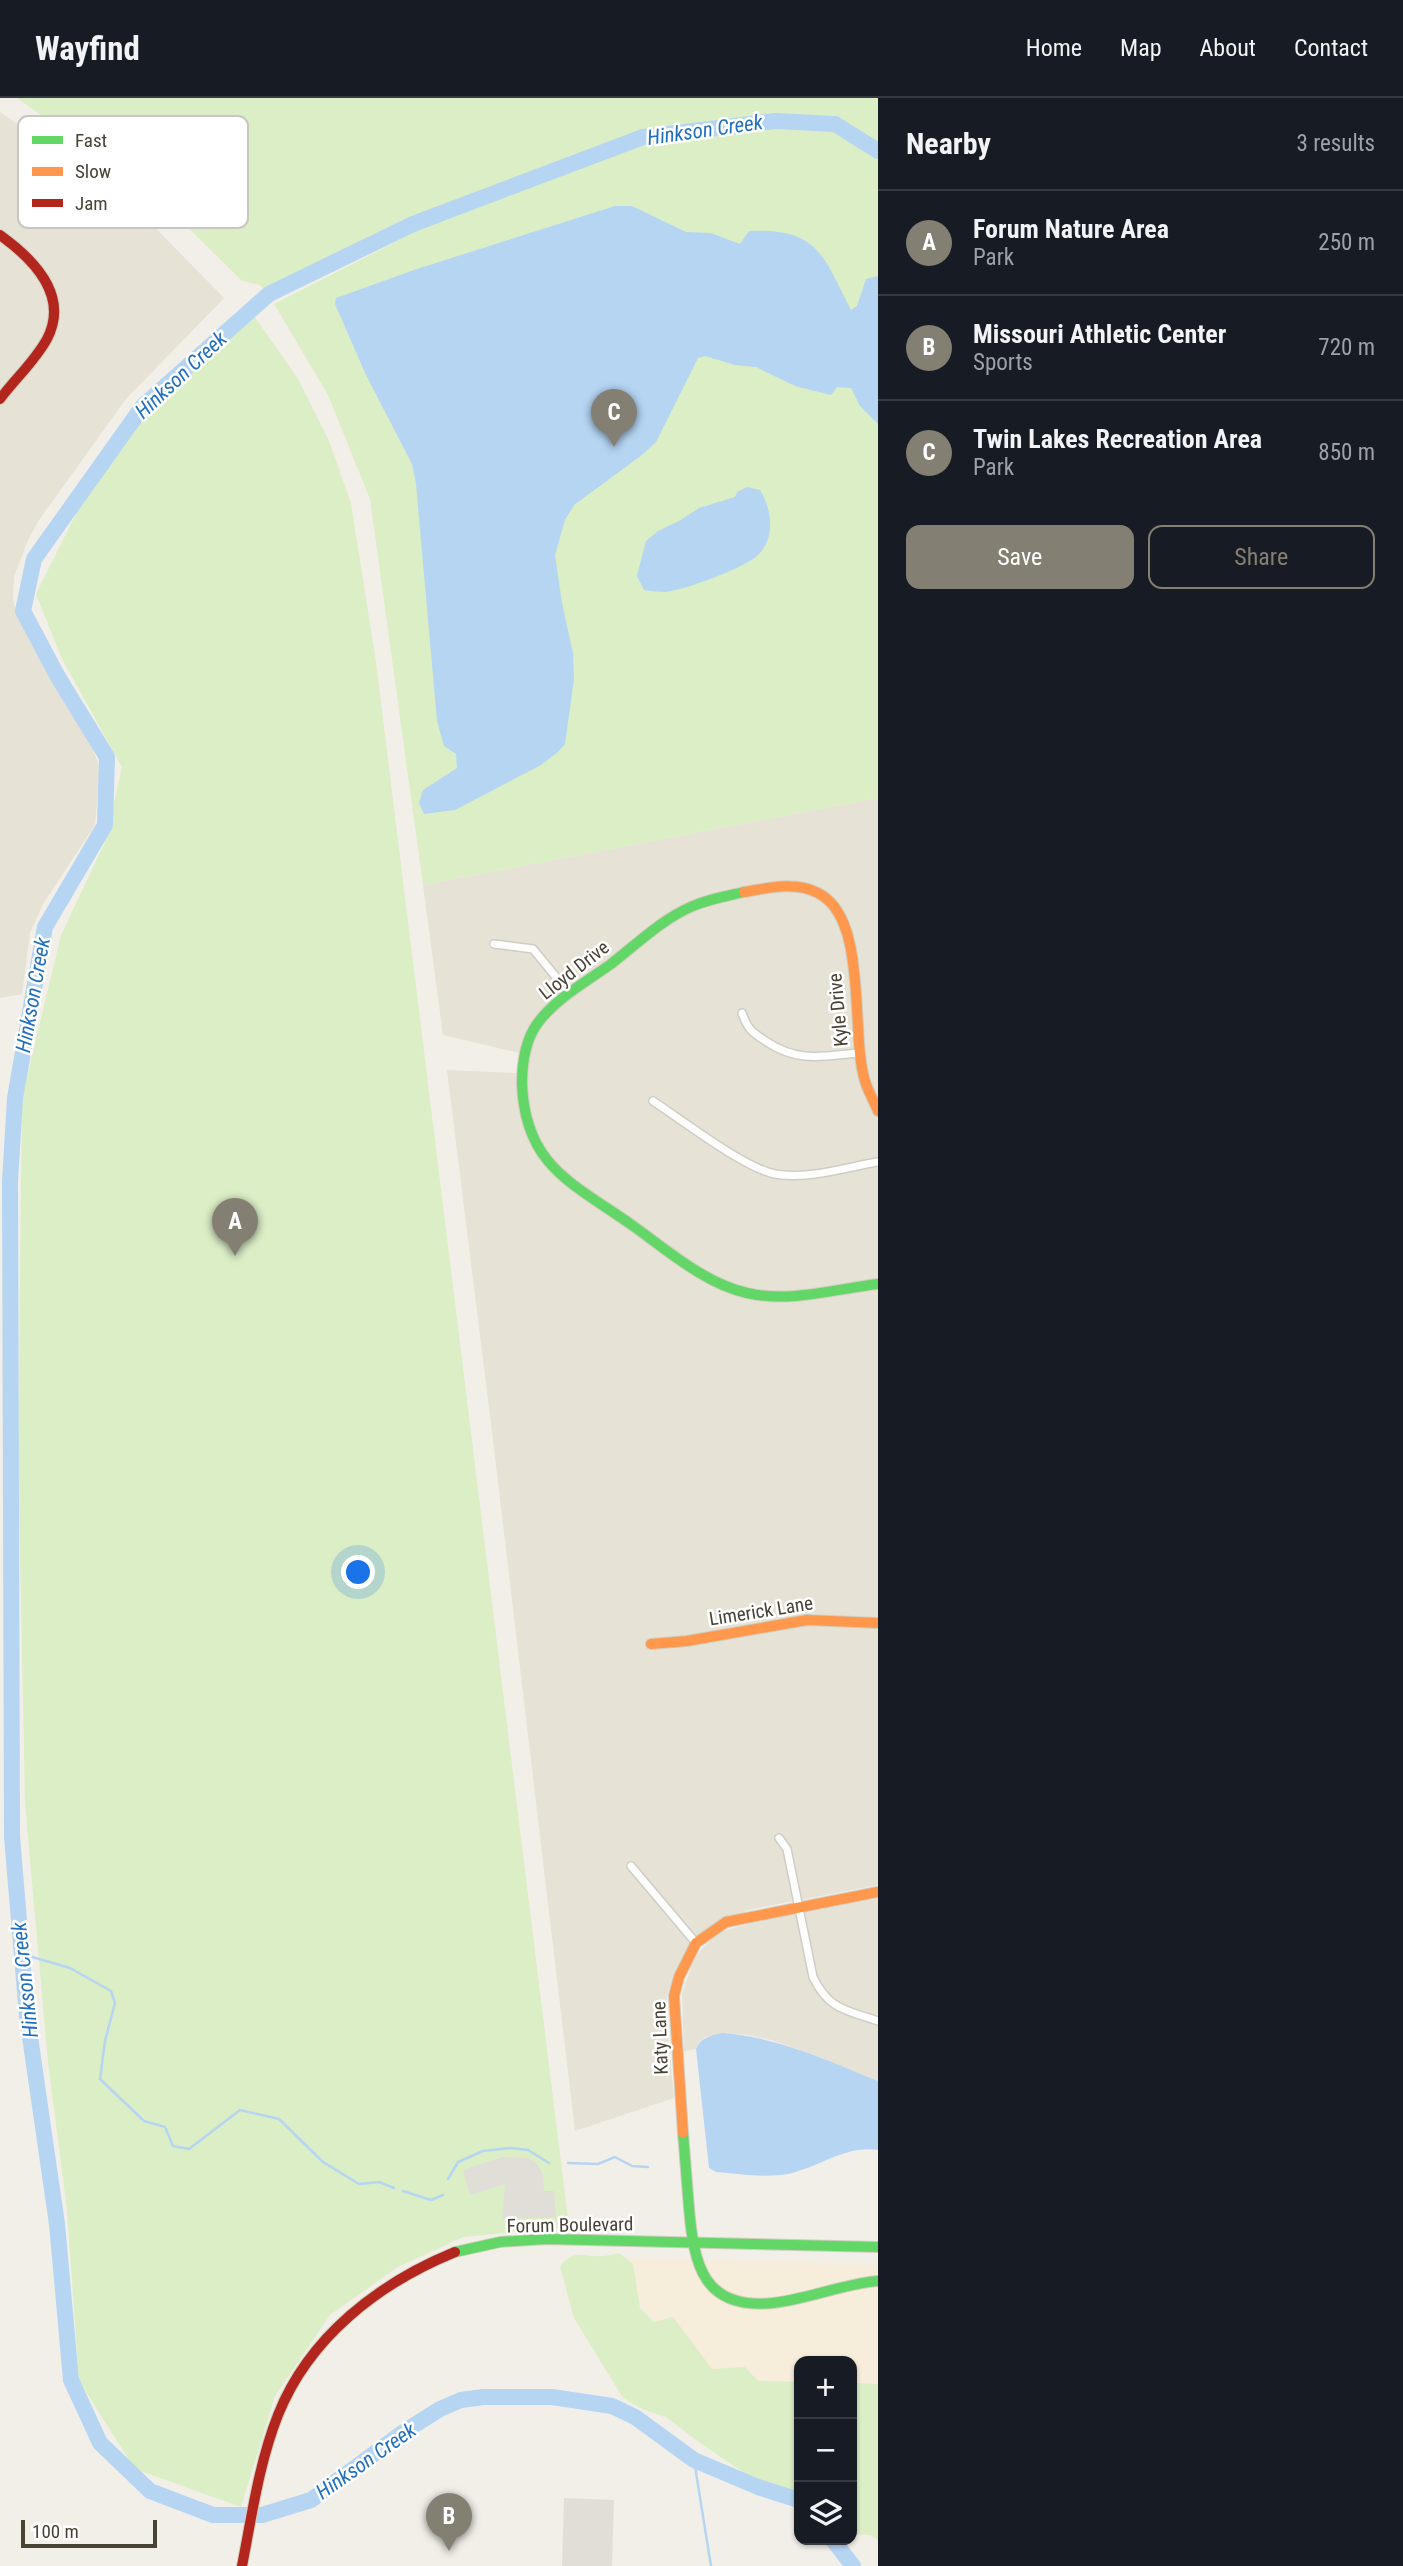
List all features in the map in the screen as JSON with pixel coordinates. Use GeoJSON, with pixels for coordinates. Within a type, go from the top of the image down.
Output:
{"type":"FeatureCollection","features":[{"type":"Feature","properties":{"kind":"street"},"geometry":{"type":"LineString","coordinates":[[0,235],[20,248],[37,265],[49,286],[53,304],[48,337],[0,399]]}},
{"type":"Feature","properties":{"kind":"street","name":"Lloyd Drive"},"geometry":{"type":"LineString","coordinates":[[835,905],[812,889],[791,885],[776,886],[711,900],[675,916],[540,1019],[522,1059],[521,1095],[527,1130],[540,1154],[560,1176],[707,1277],[748,1293],[779,1295],[878,1284]]}},
{"type":"Feature","properties":{"kind":"street","name":"Kyle Drive"},"geometry":{"type":"LineString","coordinates":[[835,905],[846,925],[850,944],[859,1053],[864,1080],[878,1111]]}},
{"type":"Feature","properties":{"kind":"street"},"geometry":{"type":"LineString","coordinates":[[494,944],[533,949],[570,994]]}},
{"type":"Feature","properties":{"kind":"street"},"geometry":{"type":"LineString","coordinates":[[741,1013],[748,1029],[793,1056],[803,1058],[859,1053]]}},
{"type":"Feature","properties":{"kind":"street"},"geometry":{"type":"LineString","coordinates":[[653,1101],[750,1164],[775,1174],[807,1174],[878,1162]]}},
{"type":"Feature","properties":{"kind":"street","name":"Limerick Lane"},"geometry":{"type":"LineString","coordinates":[[651,1644],[672,1644],[795,1621],[831,1618],[878,1623]]}},
{"type":"Feature","properties":{"kind":"street"},"geometry":{"type":"LineString","coordinates":[[779,1838],[788,1849],[813,1977],[821,1993],[833,2005],[878,2021]]}},
{"type":"Feature","properties":{"kind":"street"},"geometry":{"type":"LineString","coordinates":[[631,1866],[696,1942],[726,1922],[878,1892]]}},
{"type":"Feature","properties":{"kind":"street","name":"Katy Lane"},"geometry":{"type":"LineString","coordinates":[[696,1942],[679,1977],[674,2006],[692,2243],[697,2268],[713,2288],[729,2299],[746,2304],[786,2301],[846,2283],[878,2281]]}},
{"type":"Feature","properties":{"kind":"street","name":"Forum Boulevard"},"geometry":{"type":"LineString","coordinates":[[242,2566],[256,2487],[269,2434],[290,2389],[315,2352],[346,2319],[375,2295],[410,2274],[456,2252],[531,2239],[878,2247]]}},
{"type":"Feature","properties":{"kind":"shaded area"},"geometry":{"type":"Polygon","coordinates":[[[0,112],[18,125],[18,228],[156,228],[224,298],[126,399],[39,520],[14,577],[13,598],[16,615],[91,744],[98,763],[99,778],[95,825],[43,904],[30,933],[22,994],[0,998],[0,112]]]}},
{"type":"Feature","properties":{"kind":"shaded area"},"geometry":{"type":"Polygon","coordinates":[[[878,798],[878,1885],[748,1910],[705,1930],[681,1959],[667,1997],[666,2014],[674,2098],[575,2131],[447,1070],[517,1073],[520,1053],[443,1035],[423,885],[878,798]]]}},
{"type":"Feature","properties":{"kind":"shaded area"},"geometry":{"type":"Polygon","coordinates":[[[878,1898],[878,2081],[806,2052],[748,2035],[722,2033],[705,2037],[696,2049],[684,2051],[682,1994],[693,1962],[712,1939],[724,1931],[751,1923],[878,1898]]]}},
{"type":"Feature","properties":{"kind":"shaded area"},"geometry":{"type":"Polygon","coordinates":[[[503,2157],[529,2158],[537,2164],[543,2174],[544,2191],[554,2191],[556,2217],[502,2219],[505,2184],[470,2195],[463,2170],[503,2157]]]}},
{"type":"Feature","properties":{"kind":"shaded area"},"geometry":{"type":"Polygon","coordinates":[[[617,2258],[878,2264],[878,2391],[857,2390],[857,2356],[794,2356],[794,2389],[719,2386],[626,2291],[617,2258]]]}},
{"type":"Feature","properties":{"kind":"shaded area"},"geometry":{"type":"Polygon","coordinates":[[[564,2498],[614,2500],[612,2566],[562,2566],[564,2498]]]}},
{"type":"Feature","properties":{"kind":"green space"},"geometry":{"type":"Polygon","coordinates":[[[17,98],[878,98],[878,151],[874,150],[878,154],[878,798],[423,885],[370,499],[328,395],[274,304],[456,211],[484,200],[477,200],[413,224],[269,294],[260,285],[242,281],[188,228],[248,228],[248,116],[42,116],[17,98]],[[672,134],[643,137],[533,179],[529,183],[672,134]]]}},
{"type":"Feature","properties":{"kind":"green space"},"geometry":{"type":"Polygon","coordinates":[[[254,316],[297,377],[329,441],[351,503],[376,662],[569,2227],[463,2237],[396,2268],[330,2315],[275,2396],[241,2507],[135,2469],[79,2381],[67,2210],[48,2062],[25,1803],[18,1456],[22,1098],[61,935],[106,840],[122,767],[62,659],[36,594],[83,500],[154,397],[254,316]]]}},
{"type":"Feature","properties":{"kind":"green space"},"geometry":{"type":"Polygon","coordinates":[[[619,2253],[633,2264],[640,2308],[654,2322],[673,2317],[712,2369],[745,2367],[758,2381],[794,2382],[794,2493],[760,2484],[666,2417],[642,2409],[623,2398],[574,2318],[560,2267],[574,2255],[604,2256],[619,2253]]]}},
{"type":"Feature","properties":{"kind":"green space"},"geometry":{"type":"Polygon","coordinates":[[[857,2383],[878,2384],[878,2540],[870,2535],[857,2534],[857,2383]]]}},
{"type":"Feature","properties":{"kind":"water"},"geometry":{"type":"Polygon","coordinates":[[[615,206],[632,206],[686,232],[711,233],[740,244],[749,231],[791,234],[805,240],[825,260],[851,310],[857,306],[866,279],[878,276],[878,424],[860,406],[851,388],[837,387],[831,395],[795,386],[756,367],[735,365],[705,356],[698,358],[656,442],[574,505],[565,520],[555,555],[573,653],[574,679],[565,744],[541,765],[455,810],[424,814],[419,803],[423,790],[457,768],[456,754],[444,746],[437,721],[416,484],[412,464],[366,375],[335,304],[336,298],[417,269],[615,206]]]}},
{"type":"Feature","properties":{"kind":"water"},"geometry":{"type":"Polygon","coordinates":[[[747,487],[760,490],[769,515],[768,540],[758,555],[728,572],[686,587],[666,592],[644,590],[637,576],[646,541],[658,531],[699,508],[735,497],[737,492],[747,487]]]}},
{"type":"Feature","properties":{"kind":"water"},"geometry":{"type":"Polygon","coordinates":[[[722,2033],[782,2044],[878,2081],[878,2150],[866,2149],[843,2154],[800,2171],[779,2175],[716,2172],[709,2168],[696,2049],[703,2039],[722,2033]]]}},
{"type":"Feature","properties":{"kind":"waterway","name":"Hinkson Creek"},"geometry":{"type":"LineString","coordinates":[[794,2498],[758,2487],[694,2460],[635,2417],[612,2406],[552,2397],[483,2397],[461,2400],[440,2409],[405,2431],[311,2500],[262,2515],[213,2515],[150,2491],[100,2443],[71,2380],[57,2224],[27,2016],[12,1837],[10,1181],[15,1098],[45,927],[105,825],[107,757],[58,677],[23,611],[34,559],[143,406],[269,294],[413,224],[643,137],[775,121],[835,124],[878,151]]}},
{"type":"Feature","properties":{"kind":"waterway"},"geometry":{"type":"LineString","coordinates":[[22,1954],[70,1968],[111,1991],[115,2003],[105,2041],[100,2079],[144,2121],[165,2127],[173,2146],[189,2149],[240,2110],[279,2119],[323,2162],[359,2184],[379,2182],[394,2188]]}},
{"type":"Feature","properties":{"kind":"waterway"},"geometry":{"type":"LineString","coordinates":[[448,2179],[458,2162],[483,2151],[510,2148],[528,2150],[549,2163]]}},
{"type":"Feature","properties":{"kind":"waterway"},"geometry":{"type":"LineString","coordinates":[[568,2163],[598,2164],[615,2157],[632,2166],[648,2167]]}},
{"type":"Feature","properties":{"kind":"waterway"},"geometry":{"type":"LineString","coordinates":[[403,2191],[431,2200],[443,2195]]}},
{"type":"Feature","properties":{"kind":"waterway"},"geometry":{"type":"LineString","coordinates":[[694,2460],[711,2566]]}},
{"type":"Feature","properties":{"kind":"waterway","name":"Hinkson Creek"},"geometry":{"type":"LineString","coordinates":[[837,2545],[853,2566]]}},
{"type":"Feature","properties":{"kind":"traffic: fast"},"geometry":{"type":"LineString","coordinates":[[744,892],[682,911],[650,932],[544,1015],[530,1038],[523,1068],[525,1111],[532,1134],[554,1168],[570,1182],[685,1264],[731,1288],[779,1297],[878,1284]]}},
{"type":"Feature","properties":{"kind":"traffic: fast"},"geometry":{"type":"LineString","coordinates":[[683,2133],[694,2248],[707,2280],[717,2291],[731,2299],[749,2303],[773,2303],[878,2281]]}},
{"type":"Feature","properties":{"kind":"traffic: fast"},"geometry":{"type":"LineString","coordinates":[[455,2252],[500,2242],[546,2239],[878,2247]]}},
{"type":"Feature","properties":{"kind":"traffic: slow"},"geometry":{"type":"LineString","coordinates":[[744,892],[781,886],[800,887],[818,893],[834,906],[845,926],[851,951],[861,1060],[866,1085],[878,1111]]}},
{"type":"Feature","properties":{"kind":"traffic: slow"},"geometry":{"type":"LineString","coordinates":[[651,1644],[687,1641],[807,1620],[878,1623]]}},
{"type":"Feature","properties":{"kind":"traffic: slow"},"geometry":{"type":"LineString","coordinates":[[683,2133],[674,1996],[679,1977],[696,1943],[726,1922],[878,1892]]}},
{"type":"Feature","properties":{"kind":"traffic: jam"},"geometry":{"type":"LineString","coordinates":[[0,235],[35,266],[51,293],[54,307],[53,323],[47,339],[0,399]]}},
{"type":"Feature","properties":{"kind":"traffic: jam"},"geometry":{"type":"LineString","coordinates":[[242,2566],[271,2433],[291,2387],[308,2361],[328,2337],[374,2297],[400,2280],[455,2252]]}},
{"type":"Feature","properties":{"kind":"place","name":"Twin Lakes Recreation Area"},"geometry":{"type":"Point","coordinates":[614,447]}},
{"type":"Feature","properties":{"kind":"place","name":"Forum Nature Area"},"geometry":{"type":"Point","coordinates":[235,1256]}},
{"type":"Feature","properties":{"kind":"place","name":"Missouri Athletic Center"},"geometry":{"type":"Point","coordinates":[449,2551]}}]}
